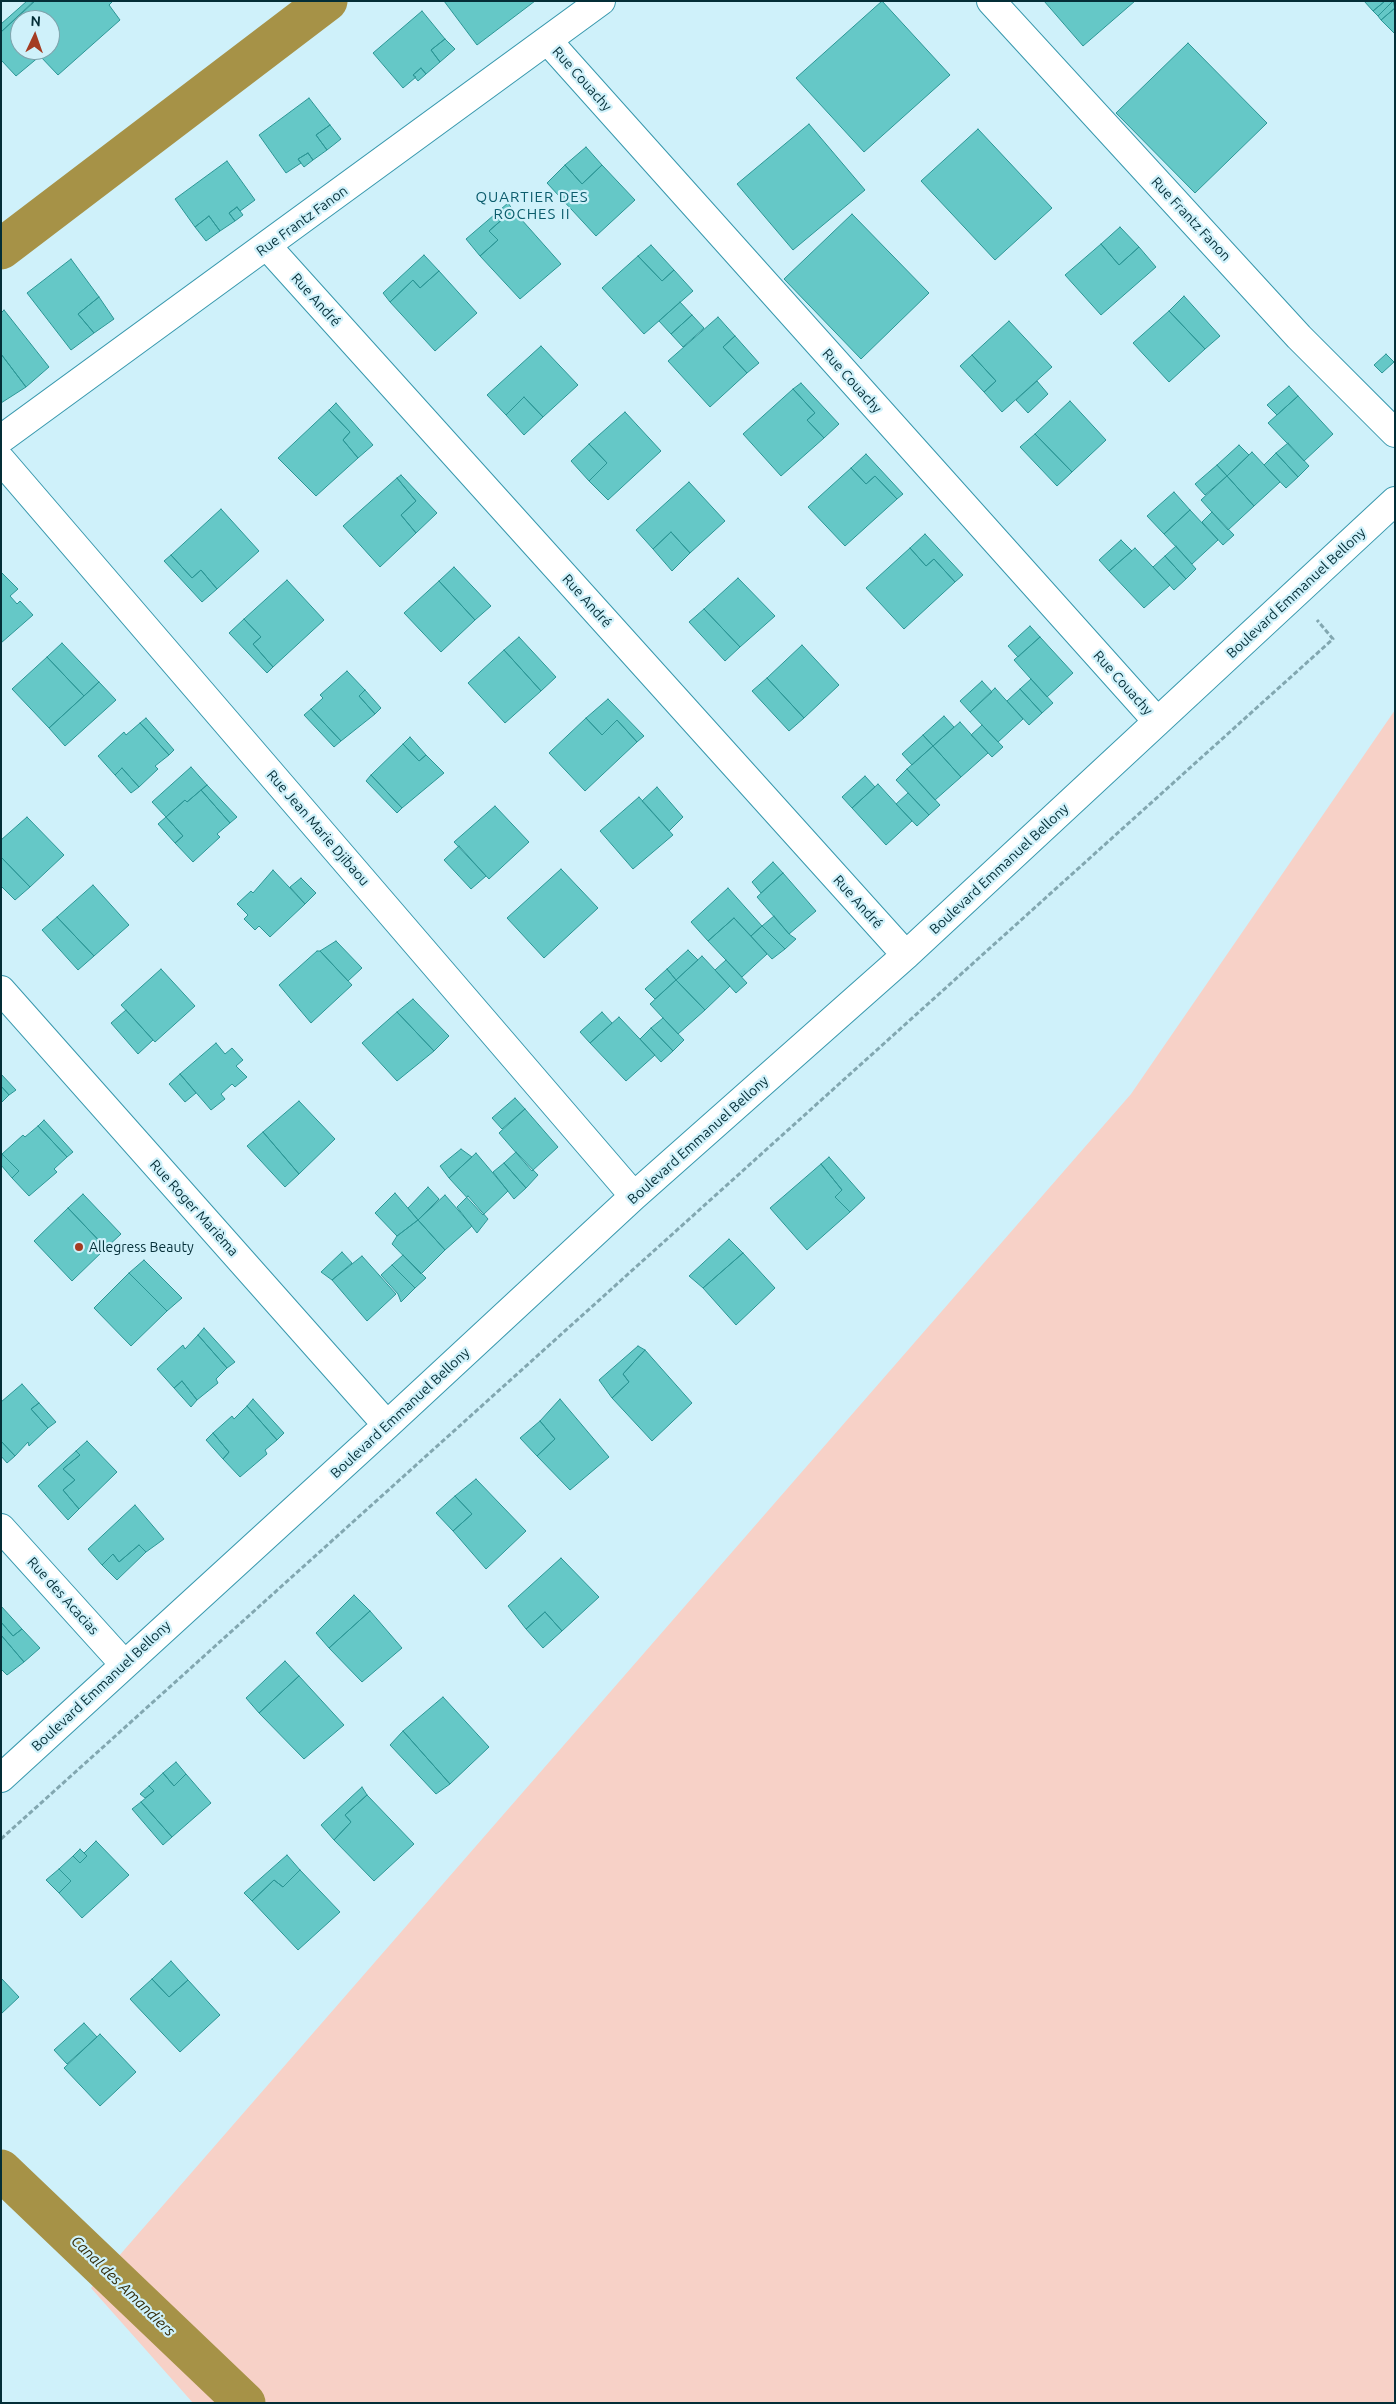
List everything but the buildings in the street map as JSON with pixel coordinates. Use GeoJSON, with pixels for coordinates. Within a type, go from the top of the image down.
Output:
{"type":"FeatureCollection","features":[{"type":"Feature","properties":{"kind":"street","name":"Rue Frantz Fanon"},"geometry":{"type":"LineString","coordinates":[[1,439],[602,1]]}},
{"type":"Feature","properties":{"kind":"street","name":"Rue Frantz Fanon"},"geometry":{"type":"LineString","coordinates":[[991,1],[1299,337],[1395,433]]}},
{"type":"Feature","properties":{"kind":"street","name":"Rue Couachy"},"geometry":{"type":"LineString","coordinates":[[548,41],[1157,721]]}},
{"type":"Feature","properties":{"kind":"street","name":"Rue André"},"geometry":{"type":"LineString","coordinates":[[267,246],[906,956]]}},
{"type":"Feature","properties":{"kind":"street","name":"Rue Jean Marie Djibaou"},"geometry":{"type":"LineString","coordinates":[[1,460],[634,1196]]}},
{"type":"Feature","properties":{"kind":"street","name":"Boulevard Emmanuel Bellony"},"geometry":{"type":"LineString","coordinates":[[1,1778],[387,1426],[634,1196],[906,956],[1395,501]]}},
{"type":"Feature","properties":{"kind":"street","name":"Rue Roger Marièma"},"geometry":{"type":"LineString","coordinates":[[1,990],[387,1426]]}},
{"type":"Feature","properties":{"kind":"street","name":"Rue des Acacias"},"geometry":{"type":"LineString","coordinates":[[1,1528],[124,1664]]}},
{"type":"Feature","properties":{"kind":"path"},"geometry":{"type":"LineString","coordinates":[[1,1838],[1332,639]]}},
{"type":"Feature","properties":{"kind":"shaded area"},"geometry":{"type":"Polygon","coordinates":[[[1395,710],[1395,2403],[193,2403],[91,2288],[1131,1094],[1395,710]]]}},
{"type":"Feature","properties":{"kind":"waterway"},"geometry":{"type":"LineString","coordinates":[[1,249],[327,1]]}},
{"type":"Feature","properties":{"kind":"waterway","name":"Canal des Amandiers"},"geometry":{"type":"LineString","coordinates":[[1,2170],[245,2403]]}},
{"type":"Feature","properties":{"kind":"place","name":"Allegress Beauty"},"geometry":{"type":"Point","coordinates":[79,1247]}},
{"type":"Feature","properties":{"kind":"district","name":"QUARTIER DES ROCHES II"},"geometry":{"type":"Point","coordinates":[532,206]}}]}
